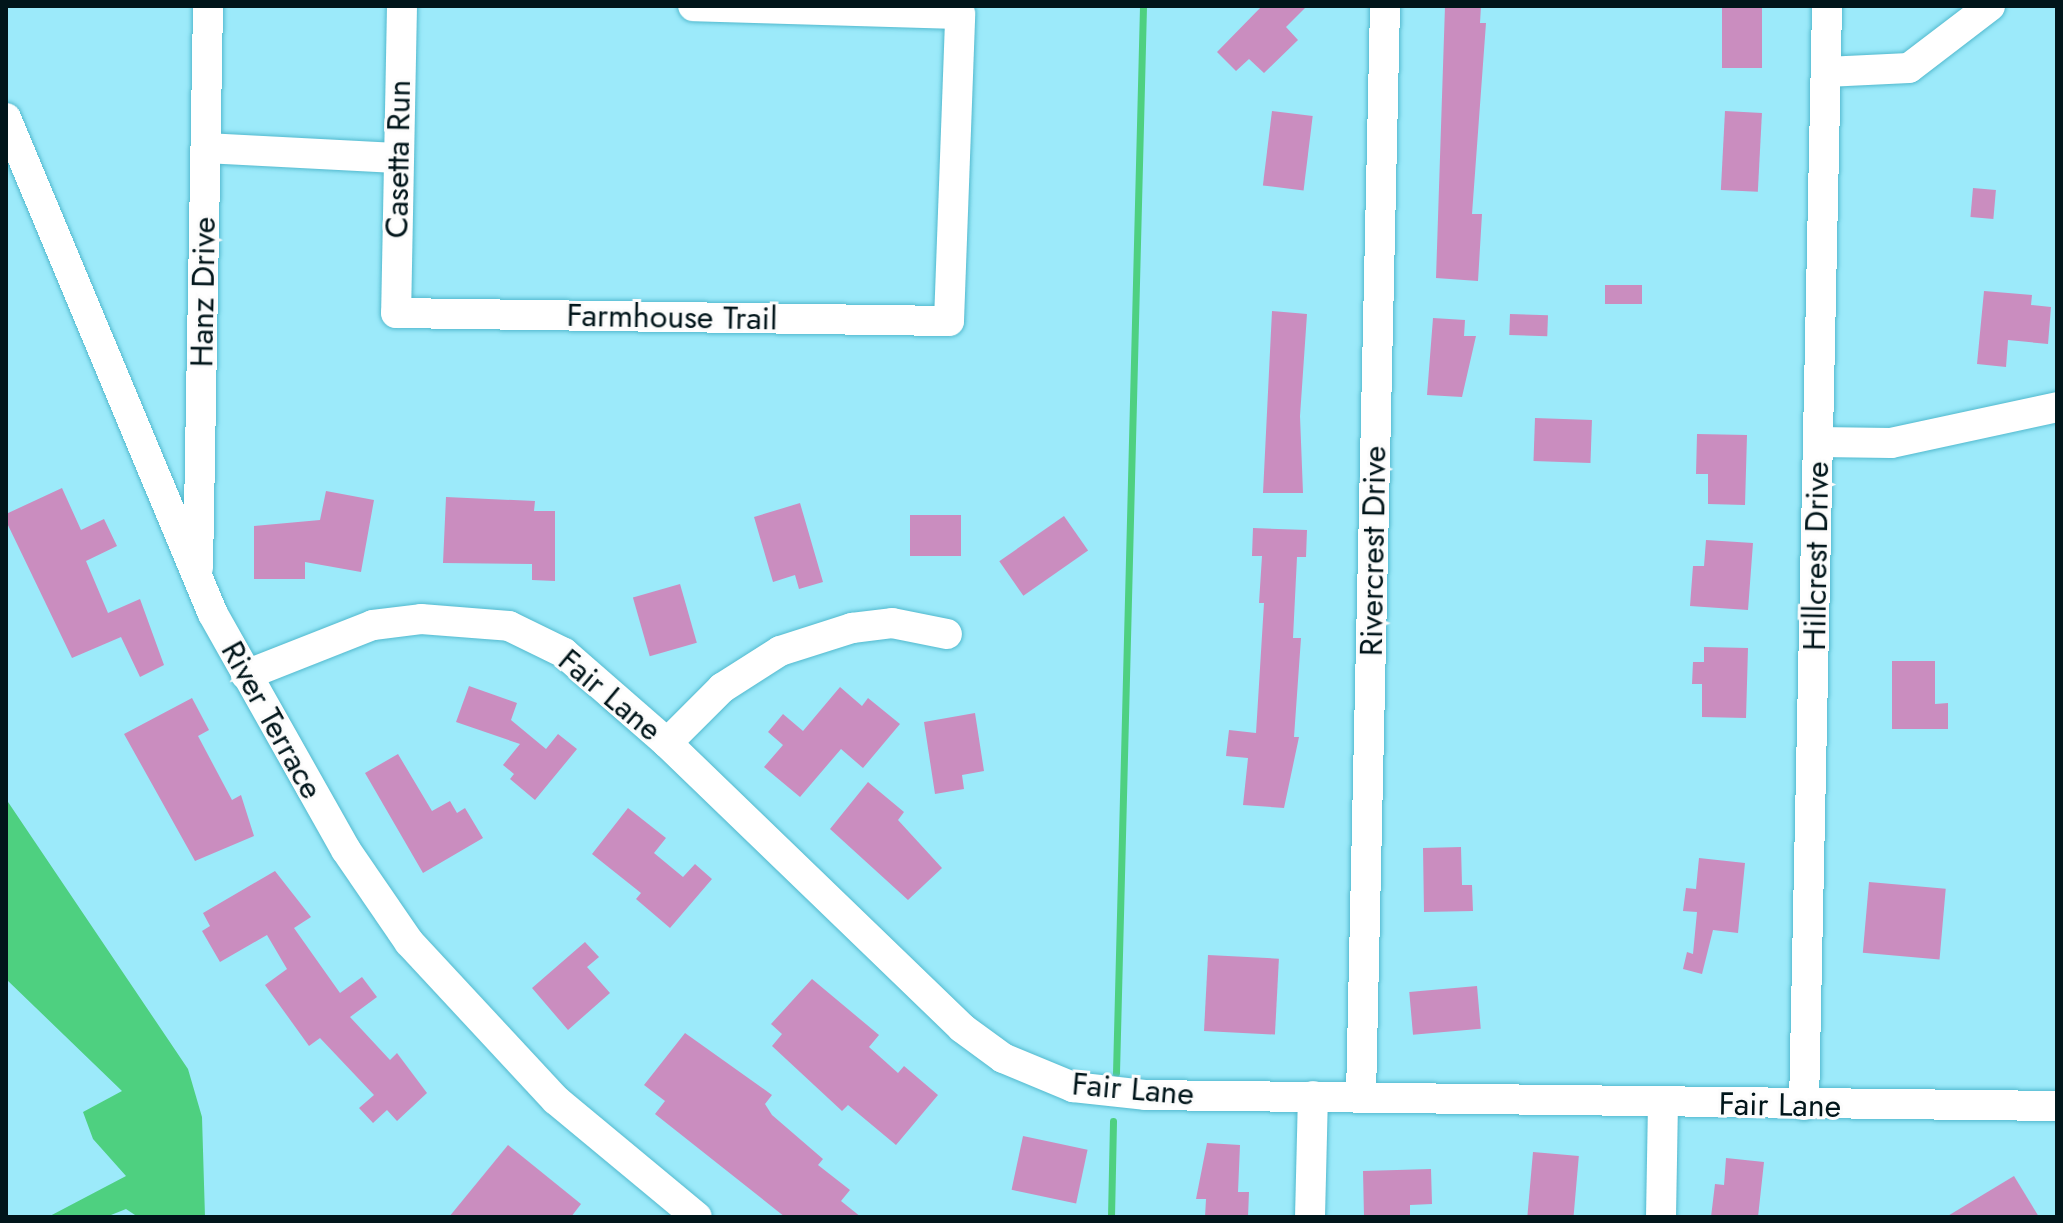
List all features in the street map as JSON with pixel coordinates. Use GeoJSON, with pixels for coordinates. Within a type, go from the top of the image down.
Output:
{"type":"FeatureCollection","features":[{"type":"Feature","properties":{"kind":"street","name":"Hanz Drive"},"geometry":{"type":"LineString","coordinates":[[198,578],[208,6]]}},
{"type":"Feature","properties":{"kind":"street","name":"Casetta Run"},"geometry":{"type":"LineString","coordinates":[[396,313],[396,158],[402,6]]}},
{"type":"Feature","properties":{"kind":"street","name":"Farmhouse Trail"},"geometry":{"type":"LineString","coordinates":[[396,313],[949,321],[960,14],[693,6]]}},
{"type":"Feature","properties":{"kind":"street","name":"Rivercrest Drive"},"geometry":{"type":"LineString","coordinates":[[1361,1097],[1385,6]]}},
{"type":"Feature","properties":{"kind":"street","name":"Hillcrest Drive"},"geometry":{"type":"LineString","coordinates":[[1804,1105],[1827,6]]}},
{"type":"Feature","properties":{"kind":"street"},"geometry":{"type":"LineString","coordinates":[[1826,72],[1909,68],[1990,6]]}},
{"type":"Feature","properties":{"kind":"street","name":"River Terrace"},"geometry":{"type":"LineString","coordinates":[[6,118],[198,578],[246,675],[346,850],[409,942],[556,1100],[697,1217]]}},
{"type":"Feature","properties":{"kind":"street"},"geometry":{"type":"LineString","coordinates":[[206,148],[396,158]]}},
{"type":"Feature","properties":{"kind":"street"},"geometry":{"type":"LineString","coordinates":[[1819,442],[1891,443],[2057,407]]}},
{"type":"Feature","properties":{"kind":"street","name":"Fair Lane"},"geometry":{"type":"LineString","coordinates":[[246,675],[373,625],[472,620],[509,626],[564,653],[667,743],[962,1028],[1003,1058],[1073,1087],[1145,1095],[2057,1106]]}},
{"type":"Feature","properties":{"kind":"street"},"geometry":{"type":"LineString","coordinates":[[667,743],[722,688],[780,651],[852,628],[892,623],[947,634]]}},
{"type":"Feature","properties":{"kind":"street"},"geometry":{"type":"LineString","coordinates":[[1310,1217],[1313,1096]]}},
{"type":"Feature","properties":{"kind":"street"},"geometry":{"type":"LineString","coordinates":[[1661,1217],[1663,1103]]}},
{"type":"Feature","properties":{"kind":"shaded area"},"geometry":{"type":"Polygon","coordinates":[[[6,799],[188,1069],[202,1117],[205,1217],[138,1217],[126,1209],[106,1217],[48,1217],[126,1176],[93,1139],[83,1112],[122,1091],[6,979],[6,799]]]}},
{"type":"Feature","properties":{"kind":"building"},"geometry":{"type":"Polygon","coordinates":[[[1262,6],[1307,6],[1286,27],[1298,40],[1264,73],[1249,59],[1236,71],[1217,52],[1262,6]]]}},
{"type":"Feature","properties":{"kind":"building"},"geometry":{"type":"Polygon","coordinates":[[[1445,6],[1481,6],[1480,23],[1486,23],[1472,214],[1482,214],[1478,281],[1436,278],[1445,6]]]}},
{"type":"Feature","properties":{"kind":"building"},"geometry":{"type":"Polygon","coordinates":[[[1722,6],[1762,6],[1762,68],[1722,68],[1722,6]]]}},
{"type":"Feature","properties":{"kind":"building"},"geometry":{"type":"Polygon","coordinates":[[[1272,111],[1313,116],[1304,190],[1263,185],[1272,111]]]}},
{"type":"Feature","properties":{"kind":"building"},"geometry":{"type":"Polygon","coordinates":[[[1725,111],[1762,113],[1758,192],[1721,190],[1725,111]]]}},
{"type":"Feature","properties":{"kind":"building"},"geometry":{"type":"Polygon","coordinates":[[[1973,188],[1996,190],[1993,219],[1970,217],[1973,188]]]}},
{"type":"Feature","properties":{"kind":"building"},"geometry":{"type":"Polygon","coordinates":[[[1605,285],[1642,285],[1642,304],[1605,304],[1605,285]]]}},
{"type":"Feature","properties":{"kind":"building"},"geometry":{"type":"Polygon","coordinates":[[[1984,291],[2032,295],[2031,305],[2051,307],[2048,344],[2008,340],[2006,367],[1977,364],[1984,291]]]}},
{"type":"Feature","properties":{"kind":"building"},"geometry":{"type":"Polygon","coordinates":[[[1272,311],[1307,314],[1300,416],[1303,493],[1263,493],[1272,311]]]}},
{"type":"Feature","properties":{"kind":"building"},"geometry":{"type":"Polygon","coordinates":[[[1510,314],[1548,315],[1547,336],[1509,335],[1510,314]]]}},
{"type":"Feature","properties":{"kind":"building"},"geometry":{"type":"Polygon","coordinates":[[[1433,318],[1465,320],[1464,336],[1476,336],[1462,397],[1427,395],[1433,318]]]}},
{"type":"Feature","properties":{"kind":"building"},"geometry":{"type":"Polygon","coordinates":[[[1535,418],[1592,420],[1590,463],[1533,461],[1535,418]]]}},
{"type":"Feature","properties":{"kind":"building"},"geometry":{"type":"Polygon","coordinates":[[[1697,434],[1747,435],[1745,505],[1708,504],[1708,474],[1696,474],[1697,434]]]}},
{"type":"Feature","properties":{"kind":"building"},"geometry":{"type":"Polygon","coordinates":[[[62,488],[81,530],[104,519],[117,546],[86,561],[108,613],[140,599],[164,665],[140,677],[121,637],[72,658],[6,521],[6,514],[62,488]]]}},
{"type":"Feature","properties":{"kind":"building"},"geometry":{"type":"Polygon","coordinates":[[[326,491],[374,500],[361,572],[305,562],[305,579],[254,579],[254,526],[320,520],[326,491]]]}},
{"type":"Feature","properties":{"kind":"building"},"geometry":{"type":"Polygon","coordinates":[[[446,497],[535,501],[534,511],[555,511],[555,581],[532,580],[532,564],[443,563],[446,497]]]}},
{"type":"Feature","properties":{"kind":"building"},"geometry":{"type":"Polygon","coordinates":[[[800,503],[823,582],[799,589],[795,575],[773,582],[754,517],[800,503]]]}},
{"type":"Feature","properties":{"kind":"building"},"geometry":{"type":"Polygon","coordinates":[[[910,515],[961,515],[961,556],[910,556],[910,515]]]}},
{"type":"Feature","properties":{"kind":"building"},"geometry":{"type":"Polygon","coordinates":[[[1064,516],[1088,550],[1023,596],[999,561],[1064,516]]]}},
{"type":"Feature","properties":{"kind":"building"},"geometry":{"type":"Polygon","coordinates":[[[1253,528],[1307,530],[1306,557],[1297,557],[1293,638],[1301,638],[1294,737],[1299,737],[1284,808],[1243,805],[1248,758],[1226,756],[1229,730],[1256,733],[1264,603],[1259,603],[1262,556],[1252,556],[1253,528]]]}},
{"type":"Feature","properties":{"kind":"building"},"geometry":{"type":"Polygon","coordinates":[[[1706,540],[1753,543],[1748,610],[1690,606],[1693,566],[1704,566],[1706,540]]]}},
{"type":"Feature","properties":{"kind":"building"},"geometry":{"type":"Polygon","coordinates":[[[680,584],[697,643],[650,656],[633,598],[680,584]]]}},
{"type":"Feature","properties":{"kind":"building"},"geometry":{"type":"Polygon","coordinates":[[[1704,647],[1748,648],[1746,718],[1702,717],[1702,684],[1692,684],[1693,662],[1704,662],[1704,647]]]}},
{"type":"Feature","properties":{"kind":"building"},"geometry":{"type":"Polygon","coordinates":[[[1892,661],[1935,661],[1935,704],[1948,703],[1948,729],[1892,729],[1892,661]]]}},
{"type":"Feature","properties":{"kind":"building"},"geometry":{"type":"Polygon","coordinates":[[[469,686],[517,703],[511,720],[546,749],[558,734],[577,749],[535,800],[510,779],[514,774],[503,765],[520,744],[456,722],[469,686]]]}},
{"type":"Feature","properties":{"kind":"building"},"geometry":{"type":"Polygon","coordinates":[[[840,687],[862,706],[868,698],[900,724],[863,768],[841,749],[800,797],[764,767],[783,745],[768,732],[783,714],[803,731],[840,687]]]}},
{"type":"Feature","properties":{"kind":"building"},"geometry":{"type":"Polygon","coordinates":[[[192,698],[209,730],[198,736],[232,800],[241,795],[254,836],[195,861],[124,734],[192,698]]]}},
{"type":"Feature","properties":{"kind":"building"},"geometry":{"type":"Polygon","coordinates":[[[975,713],[984,771],[962,775],[964,789],[935,794],[924,722],[975,713]]]}},
{"type":"Feature","properties":{"kind":"building"},"geometry":{"type":"Polygon","coordinates":[[[398,754],[432,811],[450,801],[457,813],[465,808],[483,838],[423,873],[365,773],[398,754]]]}},
{"type":"Feature","properties":{"kind":"building"},"geometry":{"type":"Polygon","coordinates":[[[868,782],[904,812],[898,820],[942,868],[908,900],[830,829],[868,782]]]}},
{"type":"Feature","properties":{"kind":"building"},"geometry":{"type":"Polygon","coordinates":[[[628,808],[666,838],[654,853],[683,877],[695,864],[712,879],[670,928],[636,899],[641,893],[592,854],[628,808]]]}},
{"type":"Feature","properties":{"kind":"building"},"geometry":{"type":"Polygon","coordinates":[[[1461,847],[1462,885],[1472,885],[1473,911],[1424,912],[1423,848],[1461,847]]]}},
{"type":"Feature","properties":{"kind":"building"},"geometry":{"type":"Polygon","coordinates":[[[1699,858],[1745,863],[1738,933],[1713,930],[1702,974],[1683,969],[1687,952],[1693,954],[1697,912],[1683,911],[1686,888],[1696,889],[1699,858]]]}},
{"type":"Feature","properties":{"kind":"building"},"geometry":{"type":"Polygon","coordinates":[[[275,871],[311,917],[294,928],[340,993],[362,977],[377,997],[350,1017],[390,1060],[397,1053],[427,1093],[397,1121],[387,1110],[373,1123],[359,1108],[374,1095],[320,1038],[309,1046],[265,985],[287,969],[267,935],[220,962],[202,931],[210,926],[203,913],[275,871]]]}},
{"type":"Feature","properties":{"kind":"building"},"geometry":{"type":"Polygon","coordinates":[[[1869,882],[1946,889],[1940,959],[1863,953],[1869,882]]]}},
{"type":"Feature","properties":{"kind":"building"},"geometry":{"type":"Polygon","coordinates":[[[585,942],[599,957],[587,967],[610,993],[568,1030],[532,988],[585,942]]]}},
{"type":"Feature","properties":{"kind":"building"},"geometry":{"type":"Polygon","coordinates":[[[1208,955],[1279,959],[1275,1035],[1204,1031],[1208,955]]]}},
{"type":"Feature","properties":{"kind":"building"},"geometry":{"type":"Polygon","coordinates":[[[812,979],[879,1035],[869,1047],[898,1073],[904,1066],[938,1095],[896,1145],[848,1105],[842,1111],[772,1046],[782,1034],[771,1024],[812,979]]]}},
{"type":"Feature","properties":{"kind":"building"},"geometry":{"type":"Polygon","coordinates":[[[1477,986],[1481,1029],[1413,1035],[1409,992],[1477,986]]]}},
{"type":"Feature","properties":{"kind":"building"},"geometry":{"type":"Polygon","coordinates":[[[685,1033],[772,1095],[765,1104],[772,1115],[823,1159],[818,1165],[850,1190],[841,1201],[861,1217],[785,1217],[655,1114],[665,1101],[644,1085],[685,1033]]]}},
{"type":"Feature","properties":{"kind":"building"},"geometry":{"type":"Polygon","coordinates":[[[1023,1136],[1088,1150],[1076,1204],[1012,1190],[1023,1136]]]}},
{"type":"Feature","properties":{"kind":"building"},"geometry":{"type":"Polygon","coordinates":[[[1207,1143],[1240,1145],[1238,1192],[1249,1192],[1248,1217],[1205,1217],[1206,1199],[1196,1199],[1207,1143]]]}},
{"type":"Feature","properties":{"kind":"building"},"geometry":{"type":"Polygon","coordinates":[[[508,1145],[581,1204],[571,1217],[449,1217],[508,1145]]]}},
{"type":"Feature","properties":{"kind":"building"},"geometry":{"type":"Polygon","coordinates":[[[1533,1152],[1579,1156],[1573,1217],[1527,1217],[1533,1152]]]}},
{"type":"Feature","properties":{"kind":"building"},"geometry":{"type":"Polygon","coordinates":[[[1726,1158],[1764,1162],[1758,1217],[1711,1217],[1715,1184],[1724,1185],[1726,1158]]]}},
{"type":"Feature","properties":{"kind":"building"},"geometry":{"type":"Polygon","coordinates":[[[1431,1169],[1432,1204],[1410,1205],[1410,1217],[1364,1217],[1363,1171],[1431,1169]]]}},
{"type":"Feature","properties":{"kind":"building"},"geometry":{"type":"Polygon","coordinates":[[[2014,1176],[2039,1217],[1946,1217],[2014,1176]]]}},
{"type":"Feature","properties":{"kind":"waterway"},"geometry":{"type":"LineString","coordinates":[[1116,1073],[1143,6]]}},
{"type":"Feature","properties":{"kind":"waterway"},"geometry":{"type":"LineString","coordinates":[[1111,1217],[1113,1121]]}}]}
